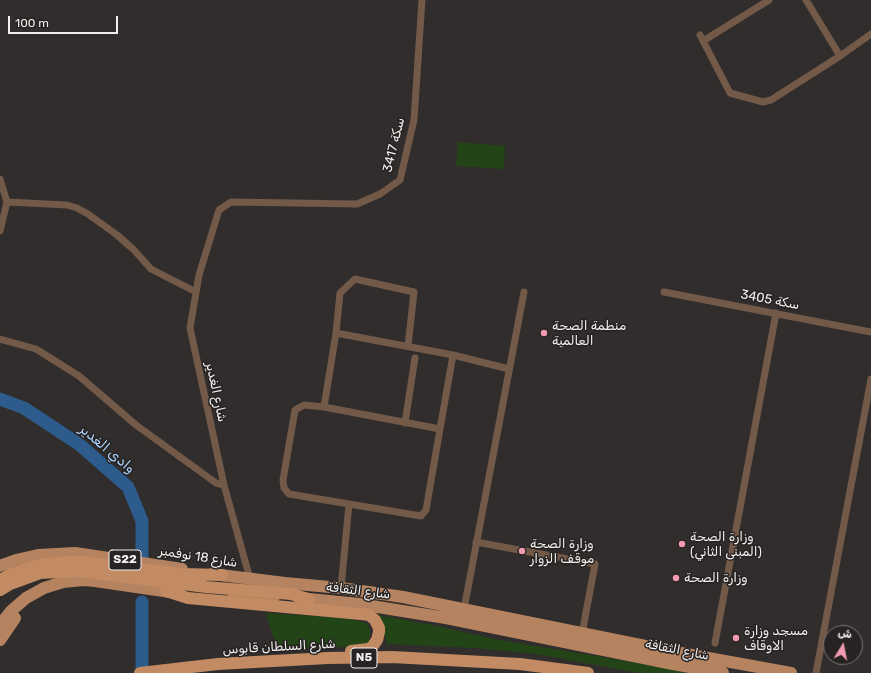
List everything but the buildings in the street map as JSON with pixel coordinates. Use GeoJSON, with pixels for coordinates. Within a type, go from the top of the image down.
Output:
{"type":"FeatureCollection","features":[{"type":"Feature","properties":{"kind":"highway"},"geometry":{"type":"LineString","coordinates":[[0,580],[11,574],[33,566],[69,562],[182,574],[222,575]]}},
{"type":"Feature","properties":{"kind":"highway"},"geometry":{"type":"LineString","coordinates":[[0,590],[10,584],[40,572],[68,571],[92,572],[206,587],[290,594],[308,599]]}},
{"type":"Feature","properties":{"kind":"highway"},"geometry":{"type":"LineString","coordinates":[[206,587],[216,584],[244,587],[249,584],[250,579]]}},
{"type":"Feature","properties":{"kind":"highway"},"geometry":{"type":"LineString","coordinates":[[166,591],[188,598],[365,614],[375,620],[379,628],[379,636],[372,647],[362,650],[338,653],[328,658]]}},
{"type":"Feature","properties":{"kind":"highway","name":"شارع السلطان قابوس"},"geometry":{"type":"LineString","coordinates":[[140,673],[218,664],[328,658],[392,657],[520,664],[588,673]]}},
{"type":"Feature","properties":{"kind":"main road","name":"شارع 18 نوفمبر"},"geometry":{"type":"LineString","coordinates":[[0,566],[16,560],[38,555],[75,553],[250,579]]}},
{"type":"Feature","properties":{"kind":"main road","name":"شارع الثقافة"},"geometry":{"type":"LineString","coordinates":[[250,579],[341,588],[403,597],[582,634],[791,673]]}},
{"type":"Feature","properties":{"kind":"main road","name":"شارع الثقافة"},"geometry":{"type":"LineString","coordinates":[[0,625],[11,611],[35,592],[54,584],[84,580],[216,597],[279,597],[381,607],[446,618],[723,673]]}},
{"type":"Feature","properties":{"kind":"main road"},"geometry":{"type":"LineString","coordinates":[[0,640],[8,626],[21,612],[36,601],[48,595],[60,590],[78,586],[98,584],[122,585]]}},
{"type":"Feature","properties":{"kind":"street","name":"سكة 3417"},"geometry":{"type":"LineString","coordinates":[[219,210],[231,202],[357,204],[380,194],[400,180],[414,120],[422,0]]}},
{"type":"Feature","properties":{"kind":"street"},"geometry":{"type":"LineString","coordinates":[[769,0],[701,38],[730,93],[763,102],[771,100],[840,56],[871,34]]}},
{"type":"Feature","properties":{"kind":"street"},"geometry":{"type":"LineString","coordinates":[[806,0],[840,56]]}},
{"type":"Feature","properties":{"kind":"street"},"geometry":{"type":"LineString","coordinates":[[0,179],[6,202],[0,231]]}},
{"type":"Feature","properties":{"kind":"street"},"geometry":{"type":"LineString","coordinates":[[6,202],[67,205],[77,208],[117,235],[134,249],[152,269],[196,292]]}},
{"type":"Feature","properties":{"kind":"street","name":"شارع الغدير"},"geometry":{"type":"LineString","coordinates":[[219,210],[199,275],[190,328],[224,485],[250,579]]}},
{"type":"Feature","properties":{"kind":"street"},"geometry":{"type":"LineString","coordinates":[[324,408],[336,333],[340,293],[355,279],[414,292],[408,346]]}},
{"type":"Feature","properties":{"kind":"street"},"geometry":{"type":"LineString","coordinates":[[464,609],[524,292]]}},
{"type":"Feature","properties":{"kind":"street","name":"سكة 3405"},"geometry":{"type":"LineString","coordinates":[[664,292],[871,332]]}},
{"type":"Feature","properties":{"kind":"street"},"geometry":{"type":"LineString","coordinates":[[715,643],[776,313]]}},
{"type":"Feature","properties":{"kind":"street"},"geometry":{"type":"LineString","coordinates":[[336,333],[453,355],[509,369]]}},
{"type":"Feature","properties":{"kind":"street"},"geometry":{"type":"LineString","coordinates":[[0,339],[36,350],[79,376],[136,425],[216,483],[224,485]]}},
{"type":"Feature","properties":{"kind":"street"},"geometry":{"type":"LineString","coordinates":[[440,429],[304,405],[295,410],[283,480],[284,488],[289,494],[421,516],[426,510],[453,355]]}},
{"type":"Feature","properties":{"kind":"street"},"geometry":{"type":"LineString","coordinates":[[405,423],[416,358]]}},
{"type":"Feature","properties":{"kind":"street"},"geometry":{"type":"LineString","coordinates":[[816,673],[871,379]]}},
{"type":"Feature","properties":{"kind":"street"},"geometry":{"type":"LineString","coordinates":[[341,588],[350,504]]}},
{"type":"Feature","properties":{"kind":"street"},"geometry":{"type":"LineString","coordinates":[[476,542],[595,564],[582,634]]}},
{"type":"Feature","properties":{"kind":"green space"},"geometry":{"type":"Polygon","coordinates":[[[458,142],[505,146],[504,169],[456,166],[458,142]]]}},
{"type":"Feature","properties":{"kind":"green space"},"geometry":{"type":"Polygon","coordinates":[[[266,613],[351,619],[366,623],[370,629],[370,637],[368,643],[362,647],[288,648],[278,645],[274,640],[266,613]]]}},
{"type":"Feature","properties":{"kind":"green space"},"geometry":{"type":"Polygon","coordinates":[[[379,615],[494,639],[697,673],[639,673],[536,654],[475,648],[387,644],[379,615]]]}},
{"type":"Feature","properties":{"kind":"waterway","name":"وادي الغدير"},"geometry":{"type":"LineString","coordinates":[[0,399],[24,408],[80,445],[128,487],[142,521],[142,559]]}},
{"type":"Feature","properties":{"kind":"waterway","name":"وادي الغدير"},"geometry":{"type":"LineString","coordinates":[[142,602],[142,670]]}},
{"type":"Feature","properties":{"kind":"place","name":"منطمة الصحة العالمية"},"geometry":{"type":"Point","coordinates":[544,333]}},
{"type":"Feature","properties":{"kind":"place","name":"وزارة الصحة (المبنى الثاني)"},"geometry":{"type":"Point","coordinates":[682,544]}},
{"type":"Feature","properties":{"kind":"place","name":"وزارة الصحة موقف الزوار"},"geometry":{"type":"Point","coordinates":[522,551]}},
{"type":"Feature","properties":{"kind":"place","name":"وزارة الصحة"},"geometry":{"type":"Point","coordinates":[676,578]}},
{"type":"Feature","properties":{"kind":"place","name":"مسجد وزارة الاوقاف"},"geometry":{"type":"Point","coordinates":[736,638]}}]}
